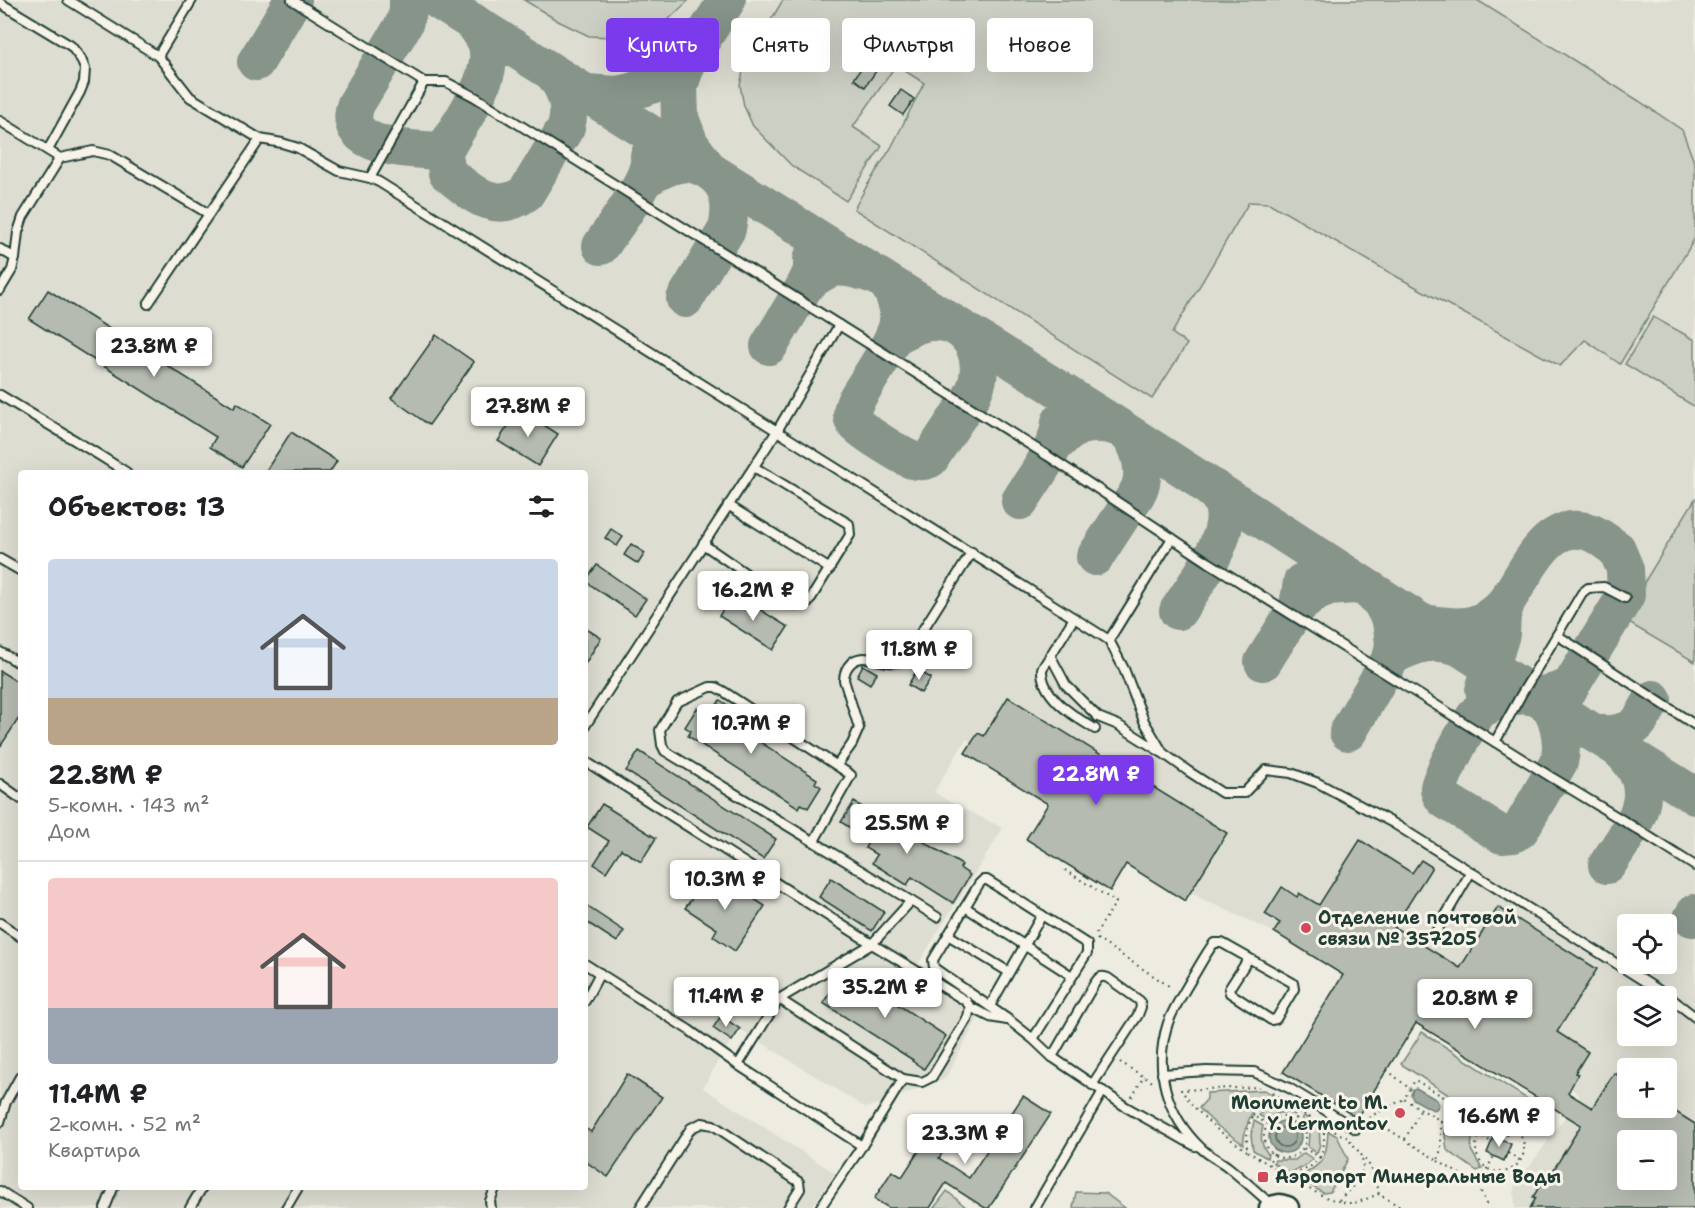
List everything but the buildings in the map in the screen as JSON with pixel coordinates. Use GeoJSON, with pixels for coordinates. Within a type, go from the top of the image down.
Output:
{"type":"FeatureCollection","features":[{"type":"Feature","properties":{"kind":"lane"},"geometry":{"type":"LineString","coordinates":[[68,0],[158,56],[190,96],[260,140],[298,148],[339,171],[379,182],[1109,640],[1124,669],[1144,722],[1163,753]]}},
{"type":"Feature","properties":{"kind":"lane"},"geometry":{"type":"LineString","coordinates":[[158,56],[192,0]]}},
{"type":"Feature","properties":{"kind":"lane"},"geometry":{"type":"LineString","coordinates":[[292,0],[424,82],[446,82],[475,97],[1048,456],[1383,672],[1695,866]]}},
{"type":"Feature","properties":{"kind":"lane"},"geometry":{"type":"LineString","coordinates":[[0,3],[71,46],[85,69],[80,92],[48,150]]}},
{"type":"Feature","properties":{"kind":"lane"},"geometry":{"type":"LineString","coordinates":[[370,178],[424,82]]}},
{"type":"Feature","properties":{"kind":"lane"},"geometry":{"type":"LineString","coordinates":[[0,121],[60,158],[93,151],[110,154],[209,214]]}},
{"type":"Feature","properties":{"kind":"lane"},"geometry":{"type":"LineString","coordinates":[[148,304],[260,140]]}},
{"type":"Feature","properties":{"kind":"lane"},"geometry":{"type":"LineString","coordinates":[[0,290],[12,270],[18,232],[23,217],[60,158]]}},
{"type":"Feature","properties":{"kind":"lane"},"geometry":{"type":"LineString","coordinates":[[0,249],[15,258]]}},
{"type":"Feature","properties":{"kind":"lane"},"geometry":{"type":"LineString","coordinates":[[588,721],[777,431],[839,325]]}},
{"type":"Feature","properties":{"kind":"lane"},"geometry":{"type":"LineString","coordinates":[[0,395],[123,470]]}},
{"type":"Feature","properties":{"kind":"lane"},"geometry":{"type":"LineString","coordinates":[[703,544],[790,604],[808,603],[850,536],[849,524],[754,467]]}},
{"type":"Feature","properties":{"kind":"lane"},"geometry":{"type":"LineString","coordinates":[[728,506],[830,568]]}},
{"type":"Feature","properties":{"kind":"lane"},"geometry":{"type":"LineString","coordinates":[[1109,640],[1172,538]]}},
{"type":"Feature","properties":{"kind":"lane"},"geometry":{"type":"LineString","coordinates":[[837,765],[858,732],[858,724],[844,680],[847,668],[853,661],[863,657],[895,663],[905,658],[972,552]]}},
{"type":"Feature","properties":{"kind":"lane"},"geometry":{"type":"LineString","coordinates":[[0,559],[18,569]]}},
{"type":"Feature","properties":{"kind":"lane"},"geometry":{"type":"LineString","coordinates":[[1495,742],[1582,593],[1588,588],[1604,587],[1624,598]]}},
{"type":"Feature","properties":{"kind":"lane"},"geometry":{"type":"LineString","coordinates":[[1074,618],[1042,669],[1042,678],[1044,686],[1072,714],[1095,729]]}},
{"type":"Feature","properties":{"kind":"lane"},"geometry":{"type":"LineString","coordinates":[[1557,635],[1695,725]]}},
{"type":"Feature","properties":{"kind":"lane"},"geometry":{"type":"LineString","coordinates":[[0,652],[18,662]]}},
{"type":"Feature","properties":{"kind":"lane"},"geometry":{"type":"LineString","coordinates":[[1050,655],[1066,685],[1098,717],[1118,725],[1222,793],[1244,793],[1266,770],[1291,773],[1318,783],[1376,814],[1471,872],[1668,996],[1695,1017]]}},
{"type":"Feature","properties":{"kind":"lane"},"geometry":{"type":"LineString","coordinates":[[814,841],[852,775],[715,687],[705,688],[676,702],[660,730],[662,745],[672,756],[937,917]]}},
{"type":"Feature","properties":{"kind":"lane"},"geometry":{"type":"LineString","coordinates":[[588,763],[872,944],[966,1001],[970,1007],[990,1017],[1009,1020]]}},
{"type":"Feature","properties":{"kind":"lane"},"geometry":{"type":"LineString","coordinates":[[0,784],[18,797]]}},
{"type":"Feature","properties":{"kind":"lane"},"geometry":{"type":"LineString","coordinates":[[1433,937],[1471,872]]}},
{"type":"Feature","properties":{"kind":"lane"},"geometry":{"type":"LineString","coordinates":[[1033,1039],[1087,953],[1087,944],[987,880],[983,880],[933,960],[934,968],[1009,1020],[1052,1057],[1102,1092],[1228,1167],[1277,1208]]}},
{"type":"Feature","properties":{"kind":"lane"},"geometry":{"type":"LineString","coordinates":[[738,1065],[779,999],[872,944],[911,901]]}},
{"type":"Feature","properties":{"kind":"lane"},"geometry":{"type":"LineString","coordinates":[[965,907],[1072,976]]}},
{"type":"Feature","properties":{"kind":"lane"},"geometry":{"type":"LineString","coordinates":[[990,1006],[1042,915]]}},
{"type":"Feature","properties":{"kind":"lane"},"geometry":{"type":"LineString","coordinates":[[0,922],[18,935]]}},
{"type":"Feature","properties":{"kind":"lane"},"geometry":{"type":"LineString","coordinates":[[948,935],[1009,972]]}},
{"type":"Feature","properties":{"kind":"lane"},"geometry":{"type":"LineString","coordinates":[[1202,1150],[1170,1105],[1162,1074],[1165,1035],[1169,1020],[1182,994],[1214,943],[1222,943],[1250,958],[1294,984],[1294,989],[1275,1020],[1269,1019],[1229,992],[1250,958]]}},
{"type":"Feature","properties":{"kind":"lane"},"geometry":{"type":"LineString","coordinates":[[588,966],[689,1030],[862,1146]]}},
{"type":"Feature","properties":{"kind":"lane"},"geometry":{"type":"LineString","coordinates":[[588,996],[600,974]]}},
{"type":"Feature","properties":{"kind":"lane"},"geometry":{"type":"LineString","coordinates":[[1052,1057],[1098,978],[1102,976],[1116,983],[1142,1004],[1140,1012],[1092,1085]]}},
{"type":"Feature","properties":{"kind":"lane"},"geometry":{"type":"LineString","coordinates":[[779,999],[903,1079],[922,1082],[932,1077],[968,1017],[970,1007]]}},
{"type":"Feature","properties":{"kind":"lane"},"geometry":{"type":"LineString","coordinates":[[1162,1074],[1206,1071],[1254,1072],[1289,1088],[1356,1129]]}},
{"type":"Feature","properties":{"kind":"lane"},"geometry":{"type":"LineString","coordinates":[[820,1208],[903,1079]]}},
{"type":"Feature","properties":{"kind":"lane"},"geometry":{"type":"LineString","coordinates":[[0,1122],[6,1102],[18,1080]]}},
{"type":"Feature","properties":{"kind":"lane"},"geometry":{"type":"LineString","coordinates":[[1035,1208],[1102,1092]]}},
{"type":"Feature","properties":{"kind":"lane"},"geometry":{"type":"LineString","coordinates":[[640,1208],[692,1128],[702,1123],[713,1125],[799,1182],[800,1189],[788,1208]]}},
{"type":"Feature","properties":{"kind":"lane"},"geometry":{"type":"LineString","coordinates":[[105,1208],[112,1190]]}},
{"type":"Feature","properties":{"kind":"lane"},"geometry":{"type":"LineString","coordinates":[[190,1208],[201,1190]]}},
{"type":"Feature","properties":{"kind":"lane"},"geometry":{"type":"LineString","coordinates":[[286,1208],[297,1190]]}},
{"type":"Feature","properties":{"kind":"lane"},"geometry":{"type":"LineString","coordinates":[[491,1208],[490,1201],[494,1190]]}},
{"type":"Feature","properties":{"kind":"lane"},"geometry":{"type":"LineString","coordinates":[[0,1191],[27,1208]]}},
{"type":"Feature","properties":{"kind":"path"},"geometry":{"type":"LineString","coordinates":[[1065,870],[1116,902],[1094,937],[1182,994]]}},
{"type":"Feature","properties":{"kind":"path"},"geometry":{"type":"LineString","coordinates":[[1111,1056],[1154,1083]]}},
{"type":"Feature","properties":{"kind":"path"},"geometry":{"type":"LineString","coordinates":[[1387,1070],[1410,1089]]}},
{"type":"Feature","properties":{"kind":"path"},"geometry":{"type":"LineString","coordinates":[[1130,1101],[1144,1076]]}},
{"type":"Feature","properties":{"kind":"path"},"geometry":{"type":"LineString","coordinates":[[1438,1161],[1441,1148],[1441,1121],[1452,1102],[1415,1080],[1404,1099],[1369,1117],[1438,1161],[1478,1185],[1488,1208]]}},
{"type":"Feature","properties":{"kind":"path"},"geometry":{"type":"LineString","coordinates":[[1262,1087],[1181,1090],[1215,1128],[1247,1151],[1325,1197],[1352,1203],[1379,1194]]}},
{"type":"Feature","properties":{"kind":"path"},"geometry":{"type":"LineString","coordinates":[[1268,1090],[1324,1126],[1348,1138],[1371,1166],[1379,1194],[1401,1208]]}},
{"type":"Feature","properties":{"kind":"path"},"geometry":{"type":"LineString","coordinates":[[1247,1151],[1249,1121],[1261,1106],[1280,1098]]}},
{"type":"Feature","properties":{"kind":"path"},"geometry":{"type":"LineString","coordinates":[[1404,1099],[1441,1121]]}},
{"type":"Feature","properties":{"kind":"path"},"geometry":{"type":"LineString","coordinates":[[1405,1139],[1421,1109]]}},
{"type":"Feature","properties":{"kind":"path"},"geometry":{"type":"LineString","coordinates":[[1296,1119],[1301,1112]]}},
{"type":"Feature","properties":{"kind":"path"},"geometry":{"type":"LineString","coordinates":[[1446,1113],[1491,1142]]}},
{"type":"Feature","properties":{"kind":"path"},"geometry":{"type":"LineString","coordinates":[[1253,1116],[1268,1125]]}},
{"type":"Feature","properties":{"kind":"path"},"geometry":{"type":"LineString","coordinates":[[1282,1116],[1296,1119],[1303,1125],[1305,1131],[1303,1148],[1289,1157],[1282,1158],[1274,1154],[1266,1147],[1264,1140],[1268,1125],[1275,1118],[1282,1116]]}},
{"type":"Feature","properties":{"kind":"path"},"geometry":{"type":"LineString","coordinates":[[1492,1125],[1512,1127],[1524,1143],[1521,1161],[1510,1170],[1502,1172],[1486,1169],[1481,1164],[1475,1149],[1478,1135],[1492,1125]]}},
{"type":"Feature","properties":{"kind":"path"},"geometry":{"type":"LineString","coordinates":[[1289,1177],[1310,1167],[1320,1157],[1324,1144],[1324,1126]]}},
{"type":"Feature","properties":{"kind":"path"},"geometry":{"type":"LineString","coordinates":[[1504,1141],[1512,1127]]}},
{"type":"Feature","properties":{"kind":"path"},"geometry":{"type":"LineString","coordinates":[[1303,1148],[1320,1157]]}},
{"type":"Feature","properties":{"kind":"path"},"geometry":{"type":"LineString","coordinates":[[1508,1153],[1521,1161]]}},
{"type":"Feature","properties":{"kind":"path"},"geometry":{"type":"LineString","coordinates":[[1268,1164],[1274,1154]]}},
{"type":"Feature","properties":{"kind":"path"},"geometry":{"type":"LineString","coordinates":[[1339,1200],[1352,1187],[1363,1170],[1362,1155]]}},
{"type":"Feature","properties":{"kind":"path"},"geometry":{"type":"LineString","coordinates":[[1478,1185],[1494,1156]]}},
{"type":"Feature","properties":{"kind":"shaded area"},"geometry":{"type":"Polygon","coordinates":[[[0,0],[1695,0],[1695,1208],[1515,1208],[1514,1188],[1580,1096],[1571,1088],[1568,1093],[1575,1097],[1564,1115],[1417,1023],[1357,1118],[1283,1072],[1343,975],[1274,932],[1202,899],[1150,865],[1100,777],[1110,760],[1086,745],[1058,808],[964,753],[970,741],[966,739],[934,792],[953,804],[1003,828],[918,964],[984,1007],[945,1079],[866,1108],[740,1029],[722,1054],[703,1088],[835,1173],[811,1208],[0,1208],[0,0]]]}},
{"type":"Feature","properties":{"kind":"shaded area"},"geometry":{"type":"Polygon","coordinates":[[[524,0],[689,0],[670,18],[606,18],[606,37],[589,36],[558,21],[524,0]]]}},
{"type":"Feature","properties":{"kind":"shaded area"},"geometry":{"type":"Polygon","coordinates":[[[783,0],[1477,0],[1682,130],[1695,165],[1695,238],[1620,364],[1585,340],[1560,366],[1392,274],[1269,203],[1249,202],[1172,333],[1187,344],[1152,399],[854,209],[891,148],[924,83],[907,72],[975,72],[975,18],[842,18],[842,72],[891,72],[853,127],[882,146],[846,201],[792,166],[753,126],[744,106],[740,85],[743,72],[830,72],[830,18],[772,18],[783,0]]]}},
{"type":"Feature","properties":{"kind":"shaded area"},"geometry":{"type":"Polygon","coordinates":[[[1653,317],[1695,340],[1695,407],[1625,364],[1653,317]]]}},
{"type":"Feature","properties":{"kind":"shaded area"},"geometry":{"type":"Polygon","coordinates":[[[1695,499],[1695,662],[1622,619],[1695,499]]]}},
{"type":"Feature","properties":{"kind":"shaded area"},"geometry":{"type":"Polygon","coordinates":[[[1422,1032],[1540,1107],[1525,1131],[1503,1121],[1479,1127],[1453,1112],[1458,1101],[1401,1064],[1422,1032]]]}},
{"type":"Feature","properties":{"kind":"shaded area"},"geometry":{"type":"Polygon","coordinates":[[[1265,1090],[1274,1096],[1260,1104],[1251,1115],[1243,1144],[1216,1125],[1199,1108],[1207,1099],[1207,1093],[1265,1090]]]}},
{"type":"Feature","properties":{"kind":"shaded area"},"geometry":{"type":"Polygon","coordinates":[[[1283,1102],[1297,1110],[1294,1115],[1280,1113],[1267,1120],[1259,1115],[1270,1106],[1283,1102]]]}},
{"type":"Feature","properties":{"kind":"shaded area"},"geometry":{"type":"Polygon","coordinates":[[[1304,1116],[1319,1125],[1320,1144],[1317,1153],[1308,1147],[1309,1132],[1302,1119],[1304,1116]]]}},
{"type":"Feature","properties":{"kind":"shaded area"},"geometry":{"type":"Polygon","coordinates":[[[1448,1120],[1472,1137],[1471,1150],[1482,1169],[1477,1171],[1447,1150],[1444,1128],[1448,1120]]]}},
{"type":"Feature","properties":{"kind":"shaded area"},"geometry":{"type":"Polygon","coordinates":[[[1254,1121],[1263,1126],[1262,1141],[1268,1154],[1267,1158],[1253,1150],[1251,1135],[1254,1121]]]}},
{"type":"Feature","properties":{"kind":"shaded area"},"geometry":{"type":"Polygon","coordinates":[[[1328,1131],[1337,1136],[1348,1159],[1330,1192],[1323,1193],[1298,1178],[1322,1160],[1328,1131]]]}},
{"type":"Feature","properties":{"kind":"shaded area"},"geometry":{"type":"Polygon","coordinates":[[[1304,1153],[1313,1159],[1302,1168],[1289,1173],[1273,1163],[1275,1160],[1295,1160],[1304,1153]]]}},
{"type":"Feature","properties":{"kind":"shaded area"},"geometry":{"type":"Polygon","coordinates":[[[947,1191],[967,1208],[934,1208],[947,1191]]]}},
{"type":"Feature","properties":{"kind":"shaded area"},"geometry":{"type":"Polygon","coordinates":[[[1076,1192],[1105,1193],[1125,1208],[1073,1208],[1076,1192]]]}},
{"type":"Feature","properties":{"kind":"water"},"geometry":{"type":"Polygon","coordinates":[[[1416,1088],[1437,1100],[1439,1105],[1436,1109],[1433,1110],[1413,1099],[1411,1095],[1413,1089],[1416,1088]]]}},
{"type":"Feature","properties":{"kind":"water"},"geometry":{"type":"Polygon","coordinates":[[[1285,1121],[1297,1125],[1301,1137],[1297,1149],[1285,1153],[1273,1149],[1269,1137],[1273,1125],[1285,1121]]]}},
{"type":"Feature","properties":{"kind":"taxiway"},"geometry":{"type":"LineString","coordinates":[[256,62],[293,0]]}},
{"type":"Feature","properties":{"kind":"taxiway"},"geometry":{"type":"LineString","coordinates":[[408,0],[408,11],[404,24],[356,104],[353,119],[357,130],[366,138],[379,143],[394,147],[435,151],[443,149],[450,141],[478,93],[487,67],[486,42],[473,22]]}},
{"type":"Feature","properties":{"kind":"taxiway"},"geometry":{"type":"LineString","coordinates":[[437,0],[1122,429],[1566,716],[1695,796]]}},
{"type":"Feature","properties":{"kind":"taxiway"},"geometry":{"type":"LineString","coordinates":[[586,93],[617,95],[631,92],[651,85],[687,63],[727,0]]}},
{"type":"Feature","properties":{"kind":"taxiway"},"geometry":{"type":"LineString","coordinates":[[684,72],[679,86],[680,118],[690,144],[707,167]]}},
{"type":"Feature","properties":{"kind":"taxiway"},"geometry":{"type":"LineString","coordinates":[[443,149],[447,173],[484,199],[504,202],[515,200],[526,193],[566,127],[568,119],[567,98],[553,73]]}},
{"type":"Feature","properties":{"kind":"taxiway"},"geometry":{"type":"LineString","coordinates":[[601,246],[639,189],[645,177],[649,156]]}},
{"type":"Feature","properties":{"kind":"taxiway"},"geometry":{"type":"LineString","coordinates":[[645,179],[675,165],[696,165],[712,173],[727,194],[729,202],[727,229],[685,299]]}},
{"type":"Feature","properties":{"kind":"taxiway"},"geometry":{"type":"LineString","coordinates":[[769,346],[806,284],[812,271],[812,259]]}},
{"type":"Feature","properties":{"kind":"taxiway"},"geometry":{"type":"LineString","coordinates":[[806,284],[826,270],[840,268],[854,269],[874,275],[888,285],[898,310],[896,330],[887,350],[856,400],[852,416],[857,426],[891,449],[912,460],[926,461],[930,459],[972,396],[979,368],[977,356],[966,335],[946,323],[922,323],[894,337]]}},
{"type":"Feature","properties":{"kind":"taxiway"},"geometry":{"type":"LineString","coordinates":[[1020,501],[1050,453],[1060,422]]}},
{"type":"Feature","properties":{"kind":"taxiway"},"geometry":{"type":"LineString","coordinates":[[1054,445],[1080,426],[1100,424],[1116,427],[1127,433],[1139,453],[1142,468],[1141,483],[1095,557]]}},
{"type":"Feature","properties":{"kind":"taxiway"},"geometry":{"type":"LineString","coordinates":[[1178,611],[1212,557],[1224,526],[1224,512],[1220,499],[1203,483]]}},
{"type":"Feature","properties":{"kind":"taxiway"},"geometry":{"type":"LineString","coordinates":[[1422,623],[1465,626],[1478,623],[1490,616],[1515,589],[1539,551],[1549,540],[1561,533],[1574,530],[1589,532],[1617,549]]}},
{"type":"Feature","properties":{"kind":"taxiway"},"geometry":{"type":"LineString","coordinates":[[1531,694],[1545,695],[1570,687],[1626,595],[1625,569],[1617,550]]}},
{"type":"Feature","properties":{"kind":"taxiway"},"geometry":{"type":"LineString","coordinates":[[1263,662],[1298,606],[1302,582]]}},
{"type":"Feature","properties":{"kind":"taxiway"},"geometry":{"type":"LineString","coordinates":[[1298,606],[1316,592],[1329,587],[1353,585],[1365,587],[1381,602],[1391,621],[1394,643],[1392,656],[1348,732]]}},
{"type":"Feature","properties":{"kind":"taxiway"},"geometry":{"type":"LineString","coordinates":[[1484,690],[1501,634],[1502,615],[1506,603]]}},
{"type":"Feature","properties":{"kind":"taxiway"},"geometry":{"type":"LineString","coordinates":[[1392,656],[1424,644],[1441,643],[1459,647]]}},
{"type":"Feature","properties":{"kind":"taxiway"},"geometry":{"type":"LineString","coordinates":[[1521,695],[1541,699],[1552,711],[1559,728],[1560,755],[1559,762],[1520,830],[1513,834],[1502,835],[1445,800],[1439,788],[1456,749],[1478,712],[1492,704],[1521,695]]}},
{"type":"Feature","properties":{"kind":"taxiway"},"geometry":{"type":"LineString","coordinates":[[1585,727],[1590,731],[1604,734],[1626,731],[1638,723],[1653,699]]}},
{"type":"Feature","properties":{"kind":"taxiway"},"geometry":{"type":"LineString","coordinates":[[1607,865],[1634,822],[1640,808],[1642,794],[1640,780],[1633,765],[1620,750]]}},
{"type":"Feature","properties":{"kind":"taxiway"},"geometry":{"type":"LineString","coordinates":[[1692,918],[1695,913]]}},
{"type":"Feature","properties":{"kind":"place","name":"Отделение почтовой связи № 357205"},"geometry":{"type":"Point","coordinates":[1306,928]}},
{"type":"Feature","properties":{"kind":"place","name":"Monument to M. Y. Lermontov"},"geometry":{"type":"Point","coordinates":[1400,1113]}},
{"type":"Feature","properties":{"kind":"place","name":"Аэропорт Минеральные Воды"},"geometry":{"type":"Point","coordinates":[1263,1177]}}]}
